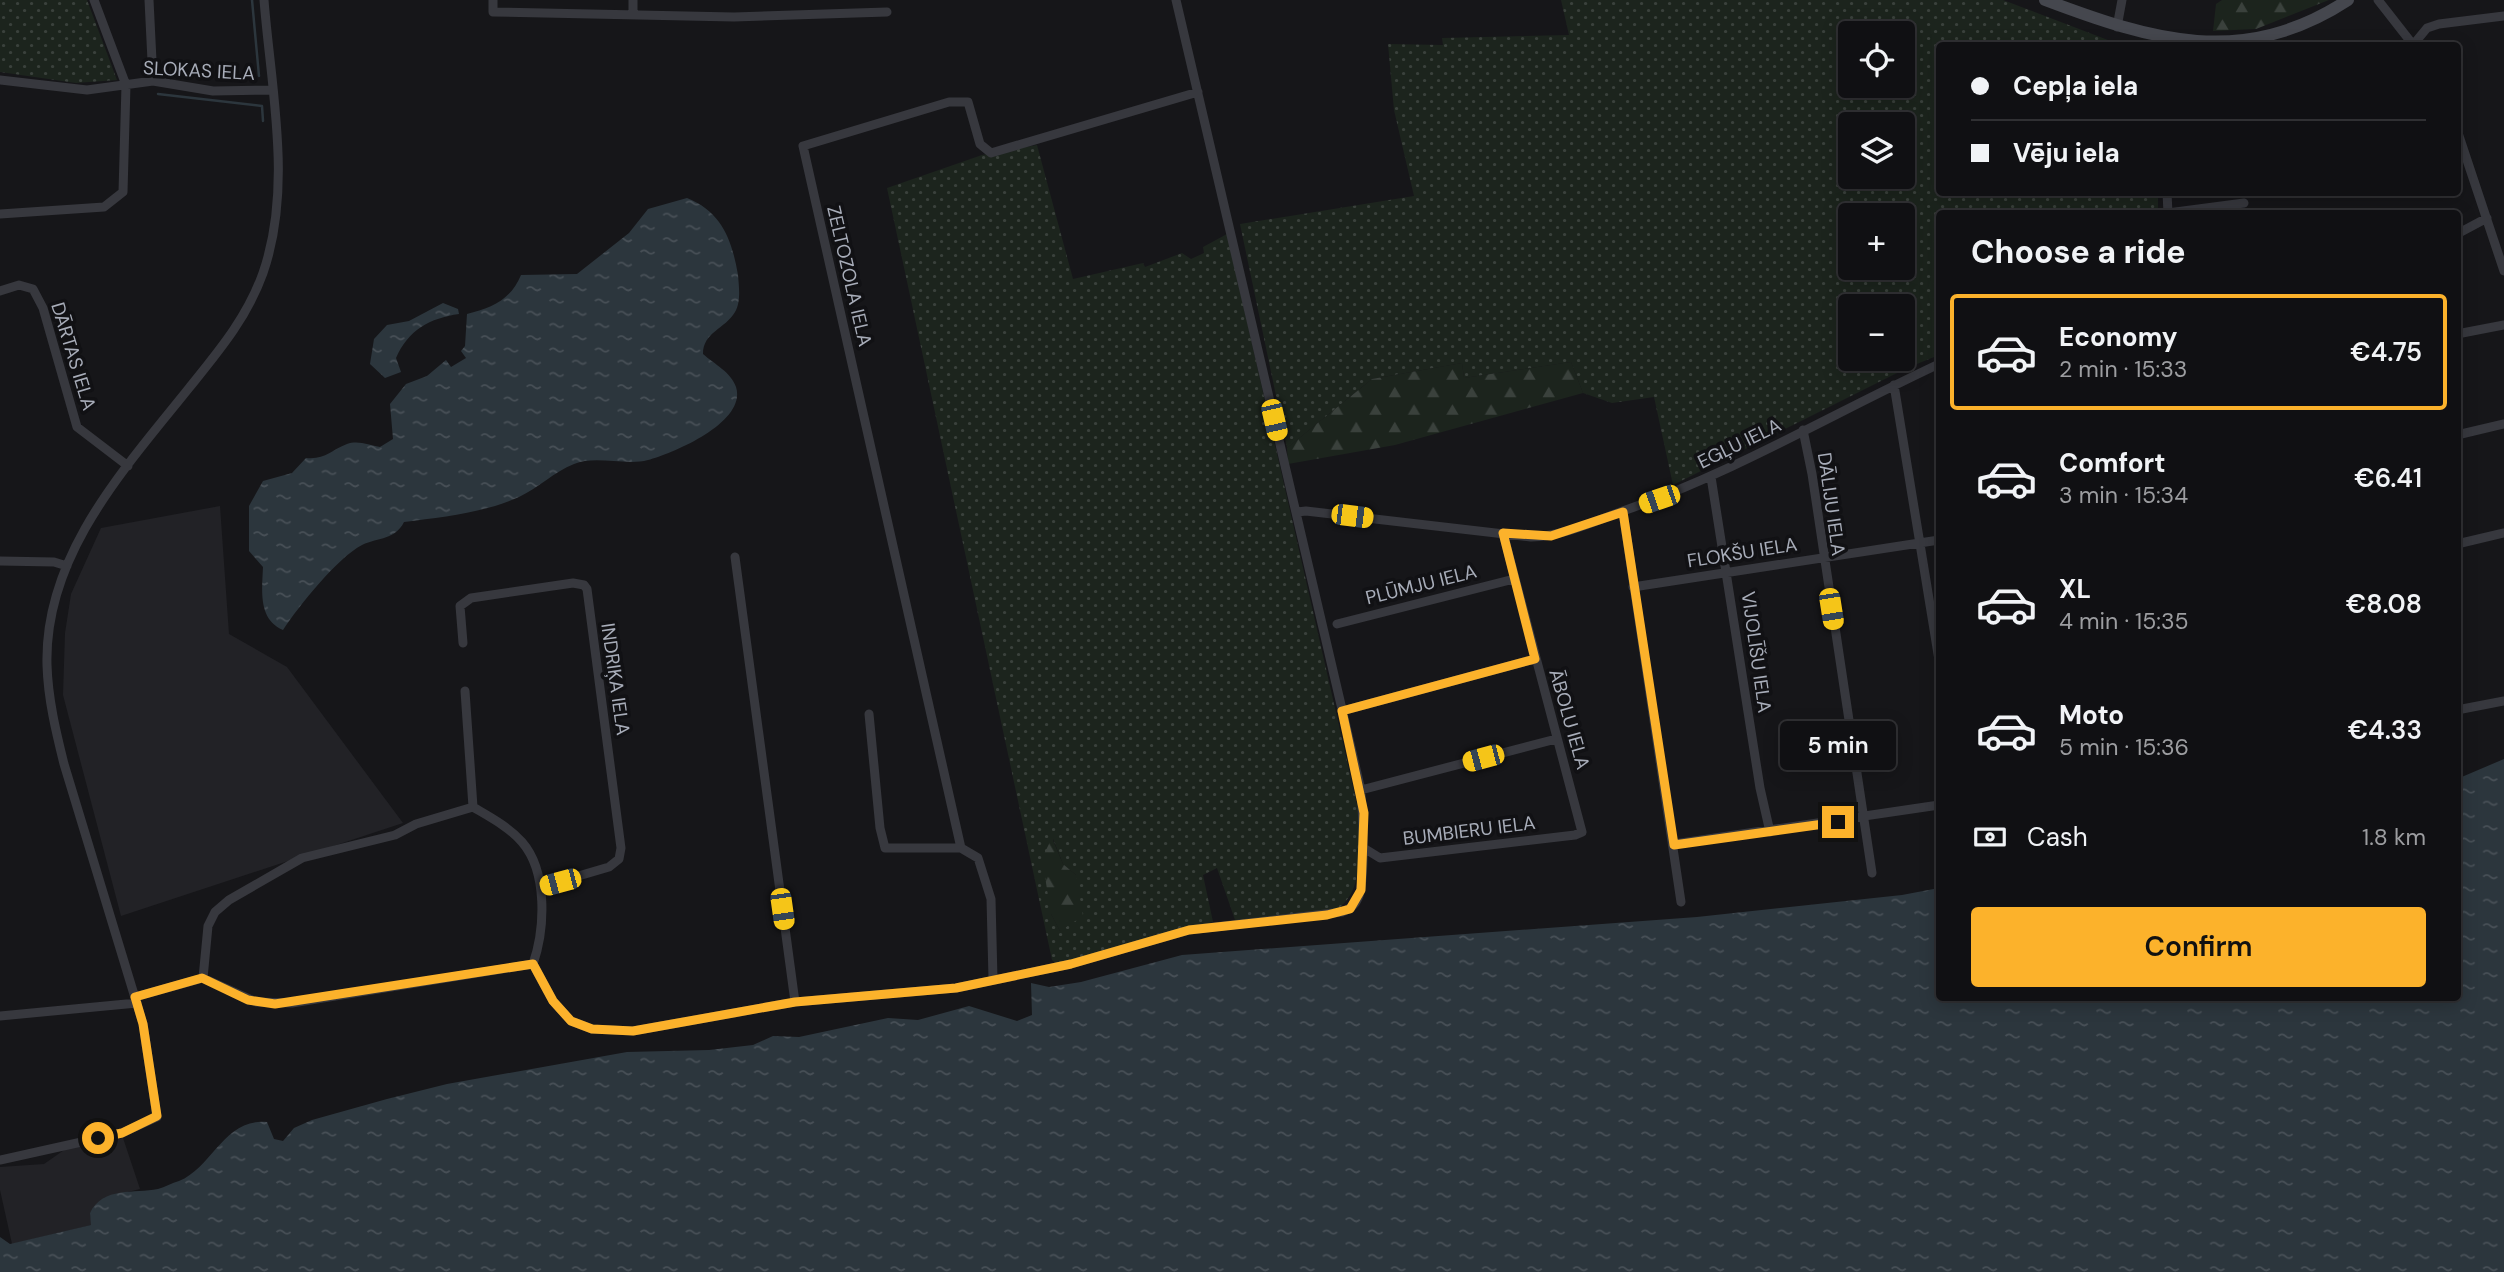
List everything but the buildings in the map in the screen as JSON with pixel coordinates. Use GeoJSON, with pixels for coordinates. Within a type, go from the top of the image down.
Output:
{"type":"FeatureCollection","features":[{"type":"Feature","properties":{"kind":"main road"},"geometry":{"type":"LineString","coordinates":[[2045,0],[2164,42],[2241,41],[2290,27],[2348,0]]}},
{"type":"Feature","properties":{"kind":"street"},"geometry":{"type":"LineString","coordinates":[[0,214],[104,208],[118,199],[123,192],[126,179],[126,85],[94,0]]}},
{"type":"Feature","properties":{"kind":"street"},"geometry":{"type":"LineString","coordinates":[[149,0],[153,81]]}},
{"type":"Feature","properties":{"kind":"street"},"geometry":{"type":"LineString","coordinates":[[0,1160],[122,1133],[157,1116],[143,1024],[54,722],[47,663],[55,609],[67,566],[83,529],[128,466],[235,330],[263,271],[275,224],[278,179],[264,0]]}},
{"type":"Feature","properties":{"kind":"street"},"geometry":{"type":"LineString","coordinates":[[492,0],[493,12],[734,17],[812,12],[887,12]]}},
{"type":"Feature","properties":{"kind":"street"},"geometry":{"type":"LineString","coordinates":[[633,0],[633,15]]}},
{"type":"Feature","properties":{"kind":"street"},"geometry":{"type":"LineString","coordinates":[[809,0],[812,12]]}},
{"type":"Feature","properties":{"kind":"street"},"geometry":{"type":"LineString","coordinates":[[533,964],[562,1013],[582,1026],[609,1032],[671,1026],[795,1002],[956,988],[1071,964],[1189,930],[1327,915],[1350,909],[1361,890],[1364,813],[1361,790],[1176,0]]}},
{"type":"Feature","properties":{"kind":"street"},"geometry":{"type":"LineString","coordinates":[[2117,27],[2122,0]]}},
{"type":"Feature","properties":{"kind":"street"},"geometry":{"type":"LineString","coordinates":[[2378,0],[2412,42]]}},
{"type":"Feature","properties":{"kind":"street"},"geometry":{"type":"LineString","coordinates":[[2416,42],[2427,29],[2439,24],[2504,16]]}},
{"type":"Feature","properties":{"kind":"street","name":"SLOKAS IELA"},"geometry":{"type":"LineString","coordinates":[[0,79],[87,90],[153,81],[213,91],[271,90]]}},
{"type":"Feature","properties":{"kind":"street","name":"ZELTOZOLA IELA"},"geometry":{"type":"LineString","coordinates":[[961,848],[803,146],[949,102],[968,102],[980,144],[991,153],[1198,92]]}},
{"type":"Feature","properties":{"kind":"street"},"geometry":{"type":"LineString","coordinates":[[2461,142],[2504,271]]}},
{"type":"Feature","properties":{"kind":"street"},"geometry":{"type":"LineString","coordinates":[[2191,210],[2244,203]]}},
{"type":"Feature","properties":{"kind":"street"},"geometry":{"type":"LineString","coordinates":[[2461,232],[2487,218]]}},
{"type":"Feature","properties":{"kind":"street","name":"DĀRTAS IELA"},"geometry":{"type":"LineString","coordinates":[[0,291],[19,285],[33,289],[77,427],[128,466]]}},
{"type":"Feature","properties":{"kind":"street"},"geometry":{"type":"LineString","coordinates":[[2461,333],[2504,325]]}},
{"type":"Feature","properties":{"kind":"street","name":"EGĻU IELA"},"geometry":{"type":"LineString","coordinates":[[1297,512],[1306,510],[1551,536],[1623,512],[1711,477],[1936,365]]}},
{"type":"Feature","properties":{"kind":"street"},"geometry":{"type":"LineString","coordinates":[[1894,385],[1936,642]]}},
{"type":"Feature","properties":{"kind":"street"},"geometry":{"type":"LineString","coordinates":[[2461,434],[2504,425]]}},
{"type":"Feature","properties":{"kind":"street","name":"DĀLIJU IELA"},"geometry":{"type":"LineString","coordinates":[[1803,430],[1812,474],[1822,557],[1872,873]]}},
{"type":"Feature","properties":{"kind":"street","name":"VIJOLĪŠU IELA"},"geometry":{"type":"LineString","coordinates":[[1711,477],[1760,788],[1770,832]]}},
{"type":"Feature","properties":{"kind":"street"},"geometry":{"type":"LineString","coordinates":[[1623,512],[1681,902]]}},
{"type":"Feature","properties":{"kind":"street","name":"ĀBOLU IELA"},"geometry":{"type":"LineString","coordinates":[[1503,533],[1582,832]]}},
{"type":"Feature","properties":{"kind":"street"},"geometry":{"type":"LineString","coordinates":[[2461,543],[2504,533]]}},
{"type":"Feature","properties":{"kind":"street","name":"FLOKŠU IELA"},"geometry":{"type":"LineString","coordinates":[[1633,587],[1936,540]]}},
{"type":"Feature","properties":{"kind":"street"},"geometry":{"type":"LineString","coordinates":[[735,556],[795,1002]]}},
{"type":"Feature","properties":{"kind":"street"},"geometry":{"type":"LineString","coordinates":[[0,561],[54,562],[67,566]]}},
{"type":"Feature","properties":{"kind":"street","name":"PLŪMJU IELA"},"geometry":{"type":"LineString","coordinates":[[1337,624],[1514,579]]}},
{"type":"Feature","properties":{"kind":"street","name":"INDRIĶA IELA"},"geometry":{"type":"LineString","coordinates":[[463,643],[460,606],[471,598],[573,583],[584,585],[587,589],[621,848],[620,859],[609,867],[541,887]]}},
{"type":"Feature","properties":{"kind":"street"},"geometry":{"type":"LineString","coordinates":[[1342,711],[1535,659]]}},
{"type":"Feature","properties":{"kind":"street"},"geometry":{"type":"LineString","coordinates":[[465,691],[473,807]]}},
{"type":"Feature","properties":{"kind":"street"},"geometry":{"type":"LineString","coordinates":[[2461,709],[2504,701]]}},
{"type":"Feature","properties":{"kind":"street"},"geometry":{"type":"LineString","coordinates":[[869,714],[880,828],[886,848],[961,848],[978,858],[991,899],[993,979]]}},
{"type":"Feature","properties":{"kind":"street"},"geometry":{"type":"LineString","coordinates":[[1361,790],[1556,739]]}},
{"type":"Feature","properties":{"kind":"street"},"geometry":{"type":"LineString","coordinates":[[1674,845],[1936,806]]}},
{"type":"Feature","properties":{"kind":"street"},"geometry":{"type":"LineString","coordinates":[[202,978],[208,926],[215,912],[229,900],[302,858],[395,835],[416,824],[473,807],[500,823],[523,843],[541,887],[538,950],[533,964]]}},
{"type":"Feature","properties":{"kind":"street","name":"BUMBIERU IELA"},"geometry":{"type":"LineString","coordinates":[[1363,847],[1380,858],[1582,832]]}},
{"type":"Feature","properties":{"kind":"street"},"geometry":{"type":"LineString","coordinates":[[0,1016],[136,1000],[202,978],[248,1000],[275,1004],[533,964]]}},
{"type":"Feature","properties":{"kind":"shaded area"},"geometry":{"type":"Polygon","coordinates":[[[220,506],[229,634],[287,667],[403,823],[121,916],[63,695],[65,633],[71,594],[101,528],[220,506]]]}},
{"type":"Feature","properties":{"kind":"shaded area"},"geometry":{"type":"Polygon","coordinates":[[[123,1138],[140,1189],[104,1198],[90,1213],[92,1225],[12,1244],[0,1190],[0,1167],[44,1164],[67,1148],[123,1138]]]}},
{"type":"Feature","properties":{"kind":"green space"},"geometry":{"type":"Polygon","coordinates":[[[0,0],[87,0],[117,80],[76,83],[0,72],[0,0]]]}},
{"type":"Feature","properties":{"kind":"green space"},"geometry":{"type":"Polygon","coordinates":[[[1561,0],[2003,0],[2113,42],[1936,42],[1936,196],[2158,196],[2158,210],[1936,210],[1936,356],[1915,365],[1915,294],[1838,294],[1838,371],[1901,371],[1673,485],[1654,397],[1612,403],[1583,393],[1571,362],[1464,378],[1462,363],[1372,379],[1287,448],[1240,224],[1414,196],[1394,110],[1388,44],[1443,45],[1442,38],[1569,35],[1561,0]]]}},
{"type":"Feature","properties":{"kind":"green space"},"geometry":{"type":"Polygon","coordinates":[[[2222,0],[2329,0],[2256,29],[2213,31],[2216,4],[2222,0]]]}},
{"type":"Feature","properties":{"kind":"green space"},"geometry":{"type":"Polygon","coordinates":[[[1037,145],[1073,279],[1143,263],[1145,267],[1182,253],[1191,259],[1204,253],[1203,247],[1227,234],[1360,818],[1356,881],[1345,903],[1335,911],[1235,920],[1217,868],[1203,875],[1213,922],[1056,964],[1052,960],[887,188],[982,155],[1037,145]],[[1053,839],[1051,914],[1060,931],[1076,875],[1063,864],[1053,839]]]}},
{"type":"Feature","properties":{"kind":"green space"},"geometry":{"type":"Polygon","coordinates":[[[1571,362],[1583,393],[1395,445],[1288,464],[1287,448],[1372,379],[1462,363],[1464,378],[1571,362]]]}},
{"type":"Feature","properties":{"kind":"green space"},"geometry":{"type":"Polygon","coordinates":[[[1052,838],[1063,864],[1076,875],[1083,916],[1060,931],[1051,914],[1042,858],[1052,838]]]}},
{"type":"Feature","properties":{"kind":"water"},"geometry":{"type":"Polygon","coordinates":[[[687,198],[717,219],[728,239],[738,275],[737,308],[731,318],[710,336],[703,354],[726,373],[736,387],[736,400],[731,412],[720,424],[674,451],[648,460],[582,461],[567,467],[519,497],[491,507],[463,514],[404,522],[391,535],[352,551],[319,583],[283,630],[275,625],[265,612],[263,603],[263,567],[249,551],[249,506],[263,481],[292,473],[306,458],[323,456],[347,444],[380,447],[393,439],[390,404],[406,384],[427,376],[446,360],[451,367],[466,358],[461,351],[465,346],[467,314],[484,309],[506,297],[521,275],[577,274],[629,233],[648,209],[687,198]]]}},
{"type":"Feature","properties":{"kind":"water"},"geometry":{"type":"Polygon","coordinates":[[[443,303],[458,309],[459,314],[429,322],[407,340],[396,358],[401,372],[385,378],[370,364],[374,339],[387,325],[409,321],[443,303]]]}},
{"type":"Feature","properties":{"kind":"water"},"geometry":{"type":"Polygon","coordinates":[[[2504,759],[2504,1272],[0,1272],[0,1237],[10,1244],[91,1225],[90,1213],[103,1199],[120,1193],[158,1189],[179,1181],[201,1165],[229,1135],[252,1123],[267,1122],[274,1139],[283,1141],[294,1128],[312,1120],[387,1099],[447,1084],[627,1052],[709,1050],[753,1045],[773,1036],[799,1037],[888,1018],[918,1020],[969,1006],[1017,1021],[1032,1015],[1031,983],[1049,987],[1081,982],[1182,955],[1697,917],[1902,895],[1936,889],[1936,1001],[2461,1001],[2461,777],[2504,759]]]}},
{"type":"Feature","properties":{"kind":"waterway"},"geometry":{"type":"LineString","coordinates":[[252,0],[259,76]]}},
{"type":"Feature","properties":{"kind":"waterway"},"geometry":{"type":"LineString","coordinates":[[158,94],[262,106],[263,121]]}},
{"type":"Feature","properties":{"kind":"route"},"geometry":{"type":"LineString","coordinates":[[98,1138],[122,1133],[157,1116],[143,1024],[135,997],[189,979],[202,978],[220,984],[248,1000],[275,1004],[426,983],[533,964],[553,1001],[571,1021],[609,1032],[633,1031],[757,1011],[795,1002],[956,988],[1071,964],[1189,930],[1327,915],[1350,909],[1361,890],[1365,829],[1361,790],[1342,711],[1535,659],[1503,533],[1531,537],[1551,536],[1623,512],[1623,530],[1674,845],[1838,822]]}}]}
